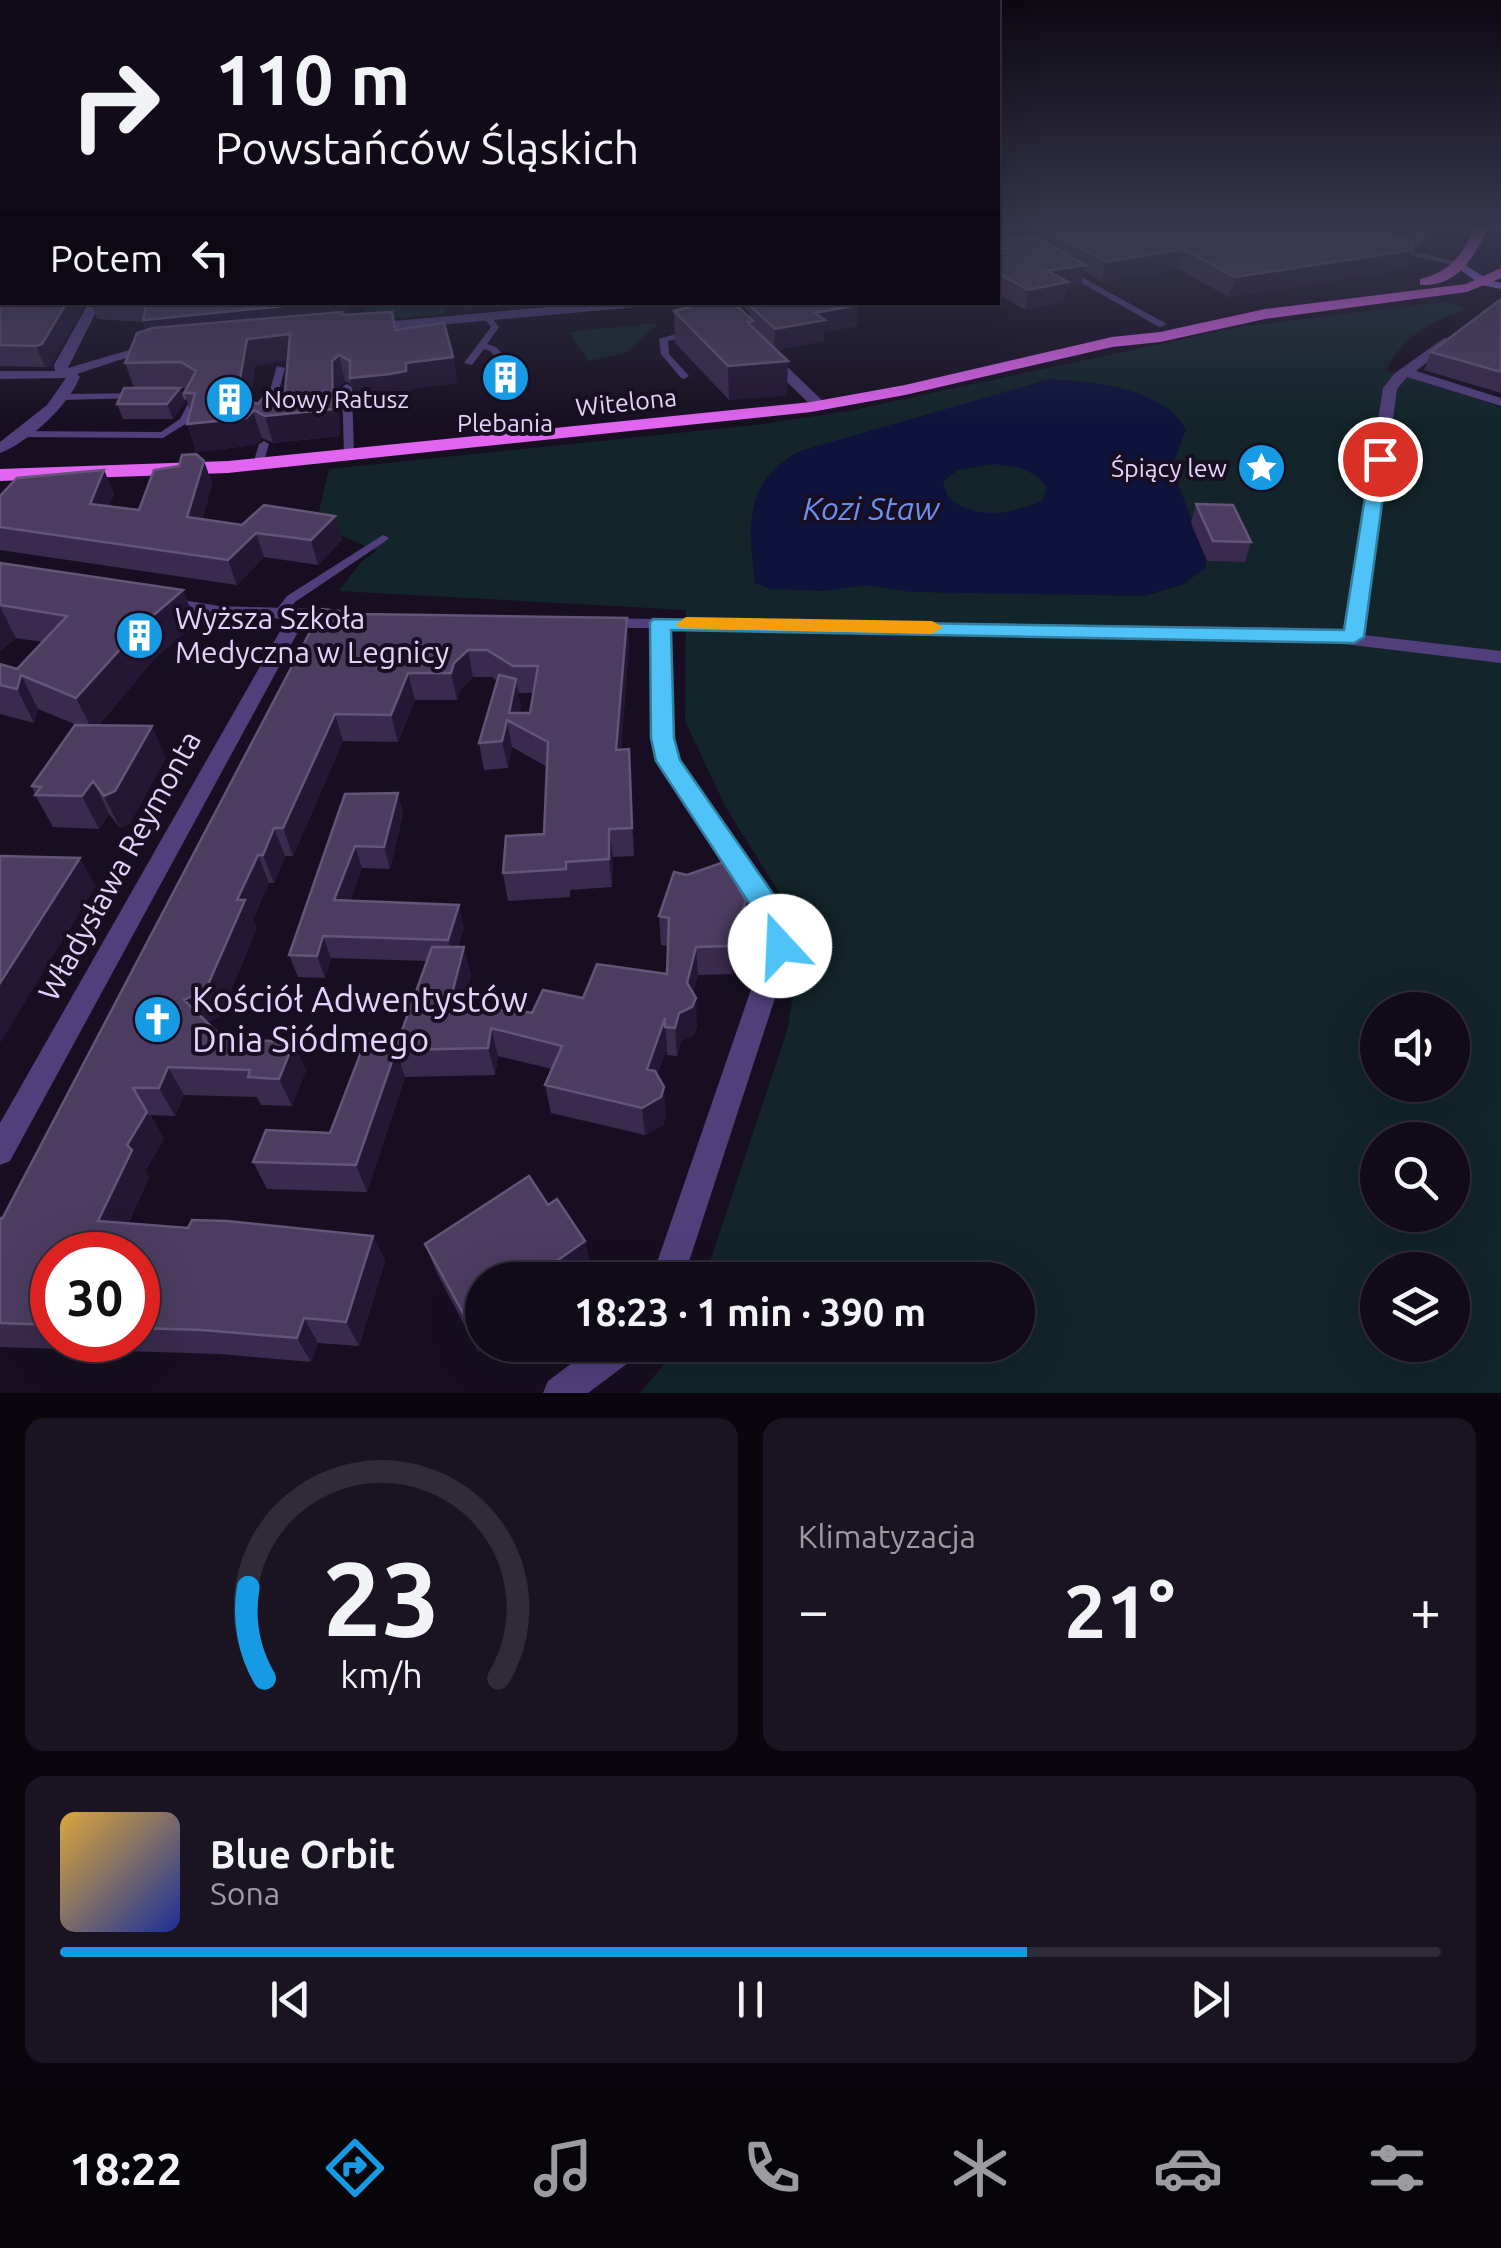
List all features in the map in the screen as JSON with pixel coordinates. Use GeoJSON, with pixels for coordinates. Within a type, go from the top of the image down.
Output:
{"type":"FeatureCollection","features":[{"type":"Feature","properties":{"kind":"main road","name":"Witelona"},"geometry":{"type":"LineString","coordinates":[[0,496],[261,454],[348,455],[820,406],[1112,342],[1162,325],[1244,307],[1347,293]]}},
{"type":"Feature","properties":{"kind":"main road","name":"Witelona"},"geometry":{"type":"LineString","coordinates":[[1112,342],[1160,337],[1265,314],[1404,293]]}},
{"type":"Feature","properties":{"kind":"main road","name":"Witelona"},"geometry":{"type":"LineString","coordinates":[[0,480],[140,473]]}},
{"type":"Feature","properties":{"kind":"street"},"geometry":{"type":"LineString","coordinates":[[64,374],[61,365],[93,305]]}},
{"type":"Feature","properties":{"kind":"street"},"geometry":{"type":"LineString","coordinates":[[454,305],[455,319]]}},
{"type":"Feature","properties":{"kind":"street"},"geometry":{"type":"LineString","coordinates":[[360,328],[614,305]]}},
{"type":"Feature","properties":{"kind":"street"},"geometry":{"type":"LineString","coordinates":[[1354,637],[1390,388],[1405,372],[1455,336]]}},
{"type":"Feature","properties":{"kind":"street"},"geometry":{"type":"LineString","coordinates":[[0,375],[64,374],[167,345]]}},
{"type":"Feature","properties":{"kind":"street"},"geometry":{"type":"LineString","coordinates":[[758,348],[820,406]]}},
{"type":"Feature","properties":{"kind":"street"},"geometry":{"type":"LineString","coordinates":[[1405,372],[1501,402]]}},
{"type":"Feature","properties":{"kind":"street"},"geometry":{"type":"LineString","coordinates":[[0,449],[61,397],[73,377],[64,374]]}},
{"type":"Feature","properties":{"kind":"street"},"geometry":{"type":"LineString","coordinates":[[148,599],[219,611],[375,616]]}},
{"type":"Feature","properties":{"kind":"street","name":"Władysława Reymonta"},"geometry":{"type":"LineString","coordinates":[[0,1151],[290,614]]}},
{"type":"Feature","properties":{"kind":"street"},"geometry":{"type":"LineString","coordinates":[[584,621],[1354,637],[1501,657]]}},
{"type":"Feature","properties":{"kind":"street"},"geometry":{"type":"LineString","coordinates":[[660,623],[662,738],[668,761],[768,909],[780,946],[673,1262]]}},
{"type":"Feature","properties":{"kind":"street"},"geometry":{"type":"LineString","coordinates":[[560,1393],[601,1362]]}},
{"type":"Feature","properties":{"kind":"lane"},"geometry":{"type":"LineString","coordinates":[[1107,293],[1162,325]]}},
{"type":"Feature","properties":{"kind":"lane"},"geometry":{"type":"LineString","coordinates":[[469,363],[495,327],[487,316]]}},
{"type":"Feature","properties":{"kind":"lane"},"geometry":{"type":"LineString","coordinates":[[684,376],[665,354],[663,339],[700,330]]}},
{"type":"Feature","properties":{"kind":"lane"},"geometry":{"type":"LineString","coordinates":[[482,345],[492,348],[505,362]]}},
{"type":"Feature","properties":{"kind":"lane"},"geometry":{"type":"LineString","coordinates":[[264,426],[280,368]]}},
{"type":"Feature","properties":{"kind":"lane"},"geometry":{"type":"LineString","coordinates":[[346,387],[348,455]]}},
{"type":"Feature","properties":{"kind":"lane"},"geometry":{"type":"LineString","coordinates":[[17,434],[164,435],[184,421],[196,398],[61,397]]}},
{"type":"Feature","properties":{"kind":"lane"},"geometry":{"type":"LineString","coordinates":[[290,614],[291,599],[384,538]]}},
{"type":"Feature","properties":{"kind":"green space"},"geometry":{"type":"Polygon","coordinates":[[[1445,302],[1464,307],[1463,311],[1418,332],[1386,370],[1501,407],[1501,1393],[640,1393],[666,1362],[1035,1362],[1035,1262],[710,1262],[787,1031],[804,932],[726,808],[685,721],[686,610],[339,591],[361,562],[376,551],[320,526],[319,511],[329,469],[755,425],[849,411],[1239,327],[1445,302]]]}},
{"type":"Feature","properties":{"kind":"green space"},"geometry":{"type":"Polygon","coordinates":[[[338,305],[445,305],[445,314],[365,321],[366,309],[338,305]]]}},
{"type":"Feature","properties":{"kind":"green space"},"geometry":{"type":"Polygon","coordinates":[[[659,323],[626,353],[589,361],[568,332],[659,323]]]}},
{"type":"Feature","properties":{"kind":"water","name":"Kozi Staw"},"geometry":{"type":"Polygon","coordinates":[[[1050,379],[1126,389],[1161,404],[1186,429],[1172,468],[1207,561],[1205,568],[1184,584],[1145,596],[911,592],[868,585],[824,591],[771,589],[755,583],[751,543],[754,507],[768,477],[800,451],[1050,379]],[[999,465],[958,470],[943,481],[948,497],[970,510],[994,513],[1043,500],[1047,487],[1036,476],[999,465]]]}},
{"type":"Feature","properties":{"kind":"building"},"geometry":{"type":"Polygon","coordinates":[[[1501,299],[1501,372],[1431,352],[1501,299]]]}},
{"type":"Feature","properties":{"kind":"building"},"geometry":{"type":"Polygon","coordinates":[[[0,305],[65,305],[42,344],[0,345],[0,305]]]}},
{"type":"Feature","properties":{"kind":"building"},"geometry":{"type":"Polygon","coordinates":[[[146,305],[294,305],[143,320],[146,305]]]}},
{"type":"Feature","properties":{"kind":"building"},"geometry":{"type":"Polygon","coordinates":[[[698,305],[736,305],[753,321],[748,322],[750,325],[788,361],[728,366],[674,311],[698,305]]]}},
{"type":"Feature","properties":{"kind":"building"},"geometry":{"type":"Polygon","coordinates":[[[749,305],[858,305],[815,313],[825,320],[775,329],[749,305]]]}},
{"type":"Feature","properties":{"kind":"building"},"geometry":{"type":"Polygon","coordinates":[[[342,312],[392,312],[395,330],[444,323],[453,357],[406,363],[406,371],[350,378],[350,361],[339,355],[332,361],[333,409],[265,416],[254,410],[246,418],[187,424],[195,393],[184,393],[196,371],[181,362],[125,363],[137,333],[153,328],[342,312]],[[290,334],[247,339],[237,396],[248,395],[249,401],[258,404],[266,394],[285,392],[290,334]]]}},
{"type":"Feature","properties":{"kind":"building"},"geometry":{"type":"Polygon","coordinates":[[[124,388],[180,388],[167,404],[117,404],[124,388]]]}},
{"type":"Feature","properties":{"kind":"building"},"geometry":{"type":"Polygon","coordinates":[[[196,454],[204,461],[187,517],[242,525],[264,505],[335,516],[311,540],[256,533],[228,560],[0,527],[0,496],[17,478],[104,470],[90,504],[139,510],[154,470],[179,466],[182,455],[196,454]]]}},
{"type":"Feature","properties":{"kind":"building"},"geometry":{"type":"Polygon","coordinates":[[[1196,504],[1233,505],[1251,542],[1213,541],[1196,504]]]}},
{"type":"Feature","properties":{"kind":"building"},"geometry":{"type":"Polygon","coordinates":[[[0,563],[183,590],[142,625],[76,698],[21,675],[17,689],[0,685],[0,664],[17,669],[67,616],[0,605],[0,563]]]}},
{"type":"Feature","properties":{"kind":"building"},"geometry":{"type":"Polygon","coordinates":[[[322,609],[363,614],[627,618],[616,750],[629,749],[632,828],[609,829],[609,859],[566,862],[566,869],[503,873],[506,836],[544,834],[548,742],[507,720],[502,741],[479,743],[499,675],[516,679],[509,713],[530,713],[538,666],[513,666],[487,650],[468,650],[454,663],[451,673],[408,673],[391,715],[335,714],[283,828],[274,828],[263,855],[258,855],[237,900],[245,900],[206,989],[184,1000],[224,1039],[294,1042],[279,1079],[248,1077],[250,1070],[168,1067],[159,1088],[133,1088],[147,1112],[127,1145],[132,1150],[98,1221],[188,1228],[192,1220],[227,1221],[373,1236],[346,1322],[304,1318],[297,1338],[160,1329],[160,1232],[30,1232],[30,1324],[0,1323],[2,1219],[322,609]]]}},
{"type":"Feature","properties":{"kind":"building"},"geometry":{"type":"Polygon","coordinates":[[[75,725],[152,726],[115,791],[104,796],[93,781],[82,796],[35,795],[41,787],[32,786],[75,725]]]}},
{"type":"Feature","properties":{"kind":"building"},"geometry":{"type":"Polygon","coordinates":[[[398,793],[384,847],[355,846],[334,900],[459,905],[448,940],[323,936],[317,956],[289,955],[345,794],[398,793]]]}},
{"type":"Feature","properties":{"kind":"building"},"geometry":{"type":"Polygon","coordinates":[[[0,856],[80,858],[0,983],[0,856]]]}},
{"type":"Feature","properties":{"kind":"building"},"geometry":{"type":"Polygon","coordinates":[[[724,862],[746,901],[731,946],[696,947],[687,983],[696,998],[692,1007],[679,1013],[675,1028],[665,1027],[665,1018],[647,1069],[655,1071],[664,1087],[661,1097],[642,1108],[545,1085],[562,1046],[491,1028],[488,1048],[396,1050],[356,1165],[253,1162],[266,1130],[330,1133],[368,1034],[400,1036],[432,947],[464,947],[447,1013],[513,1009],[532,1013],[543,990],[583,998],[597,964],[667,974],[669,918],[659,916],[674,872],[687,875],[724,862]]]}},
{"type":"Feature","properties":{"kind":"building"},"geometry":{"type":"Polygon","coordinates":[[[529,1176],[548,1205],[557,1199],[585,1241],[555,1262],[465,1262],[465,1317],[425,1244],[529,1176]]]}},
{"type":"Feature","properties":{"kind":"slow traffic"},"geometry":{"type":"LineString","coordinates":[[686,624],[932,627]]}},
{"type":"Feature","properties":{"kind":"place","name":"Plebania"},"geometry":{"type":"Point","coordinates":[505,377]}},
{"type":"Feature","properties":{"kind":"place","name":"Nowy Ratusz"},"geometry":{"type":"Point","coordinates":[229,399]}},
{"type":"Feature","properties":{"kind":"place","name":"Śpiący lew"},"geometry":{"type":"Point","coordinates":[1262,468]}},
{"type":"Feature","properties":{"kind":"place","name":"Wyższa Szkoła Medyczna w Legnicy"},"geometry":{"type":"Point","coordinates":[140,636]}},
{"type":"Feature","properties":{"kind":"place","name":"Kościół Adwentystów Dnia Siódmego"},"geometry":{"type":"Point","coordinates":[157,1020]}},
{"type":"Feature","properties":{"kind":"route"},"geometry":{"type":"LineString","coordinates":[[780,946],[768,909],[668,761],[662,738],[660,623],[1354,637],[1380,459]]}}]}
